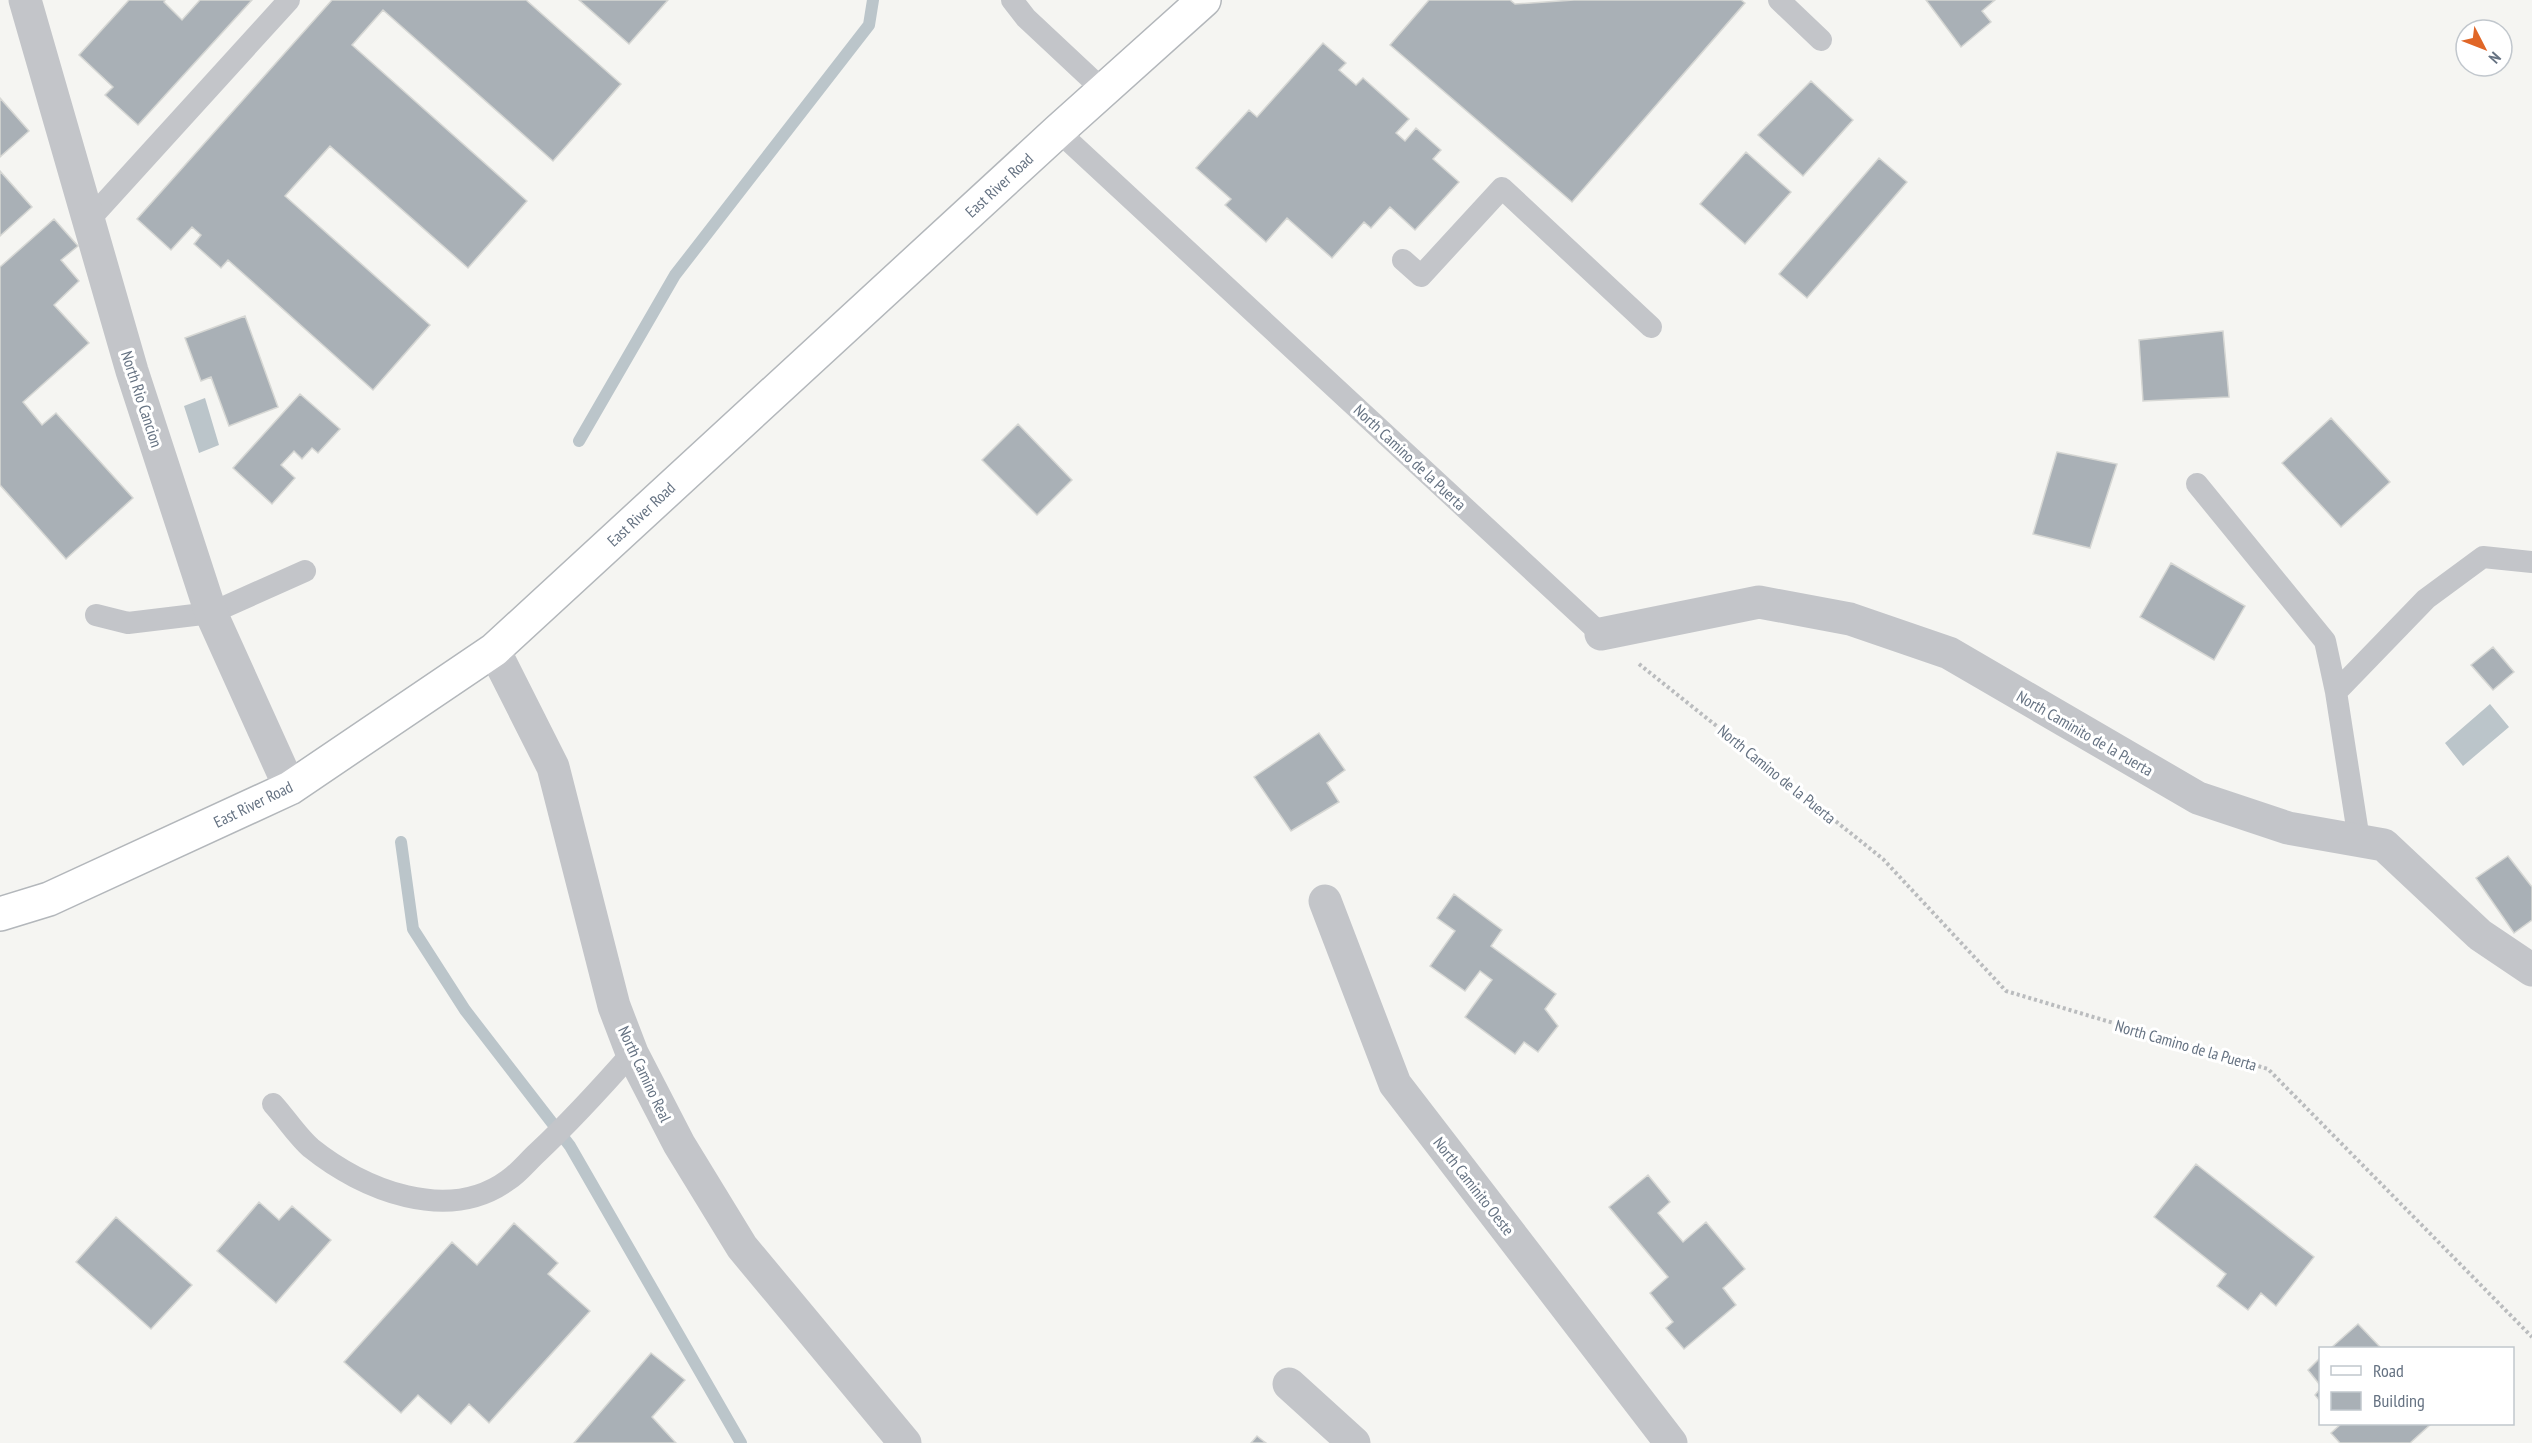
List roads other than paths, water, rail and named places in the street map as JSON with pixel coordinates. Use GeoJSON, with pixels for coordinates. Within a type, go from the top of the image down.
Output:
{"type":"FeatureCollection","features":[{"type":"Feature","properties":{"kind":"main road","name":"East River Road"},"geometry":{"type":"LineString","coordinates":[[0,914],[49,899],[290,788],[494,650],[1058,131],[1204,0]]}},
{"type":"Feature","properties":{"kind":"street","name":"North Rio Cancion"},"geometry":{"type":"LineString","coordinates":[[25,0],[132,371],[210,613],[290,788]]}},
{"type":"Feature","properties":{"kind":"street","name":"North Caminito de la Puerta"},"geometry":{"type":"LineString","coordinates":[[1601,634],[1759,602],[1850,619],[1949,653],[2198,798],[2288,828],[2384,845],[2480,935],[2532,970]]}},
{"type":"Feature","properties":{"kind":"street","name":"North Camino Real"},"geometry":{"type":"LineString","coordinates":[[494,650],[553,767],[614,1006],[632,1053],[679,1144],[742,1247],[905,1443]]}},
{"type":"Feature","properties":{"kind":"street","name":"North Caminito Oeste"},"geometry":{"type":"LineString","coordinates":[[1325,901],[1395,1084],[1671,1443]]}},
{"type":"Feature","properties":{"kind":"street"},"geometry":{"type":"LineString","coordinates":[[1289,1384],[1354,1443]]}},
{"type":"Feature","properties":{"kind":"lane"},"geometry":{"type":"LineString","coordinates":[[88,221],[289,0]]}},
{"type":"Feature","properties":{"kind":"lane"},"geometry":{"type":"LineString","coordinates":[[1012,0],[1026,18],[1104,91]]}},
{"type":"Feature","properties":{"kind":"lane"},"geometry":{"type":"LineString","coordinates":[[1779,0],[1821,40]]}},
{"type":"Feature","properties":{"kind":"lane","name":"North Camino de la Puerta"},"geometry":{"type":"LineString","coordinates":[[1058,131],[1601,634]]}},
{"type":"Feature","properties":{"kind":"lane"},"geometry":{"type":"LineString","coordinates":[[1403,260],[1421,276],[1502,188],[1652,327]]}},
{"type":"Feature","properties":{"kind":"lane"},"geometry":{"type":"LineString","coordinates":[[2197,484],[2325,641],[2336,692],[2360,840]]}},
{"type":"Feature","properties":{"kind":"lane"},"geometry":{"type":"LineString","coordinates":[[2336,692],[2426,598],[2483,557],[2532,562]]}},
{"type":"Feature","properties":{"kind":"lane"},"geometry":{"type":"LineString","coordinates":[[96,615],[128,623],[210,613],[305,571]]}},
{"type":"Feature","properties":{"kind":"lane"},"geometry":{"type":"LineString","coordinates":[[273,1104],[309,1147],[357,1178],[393,1194],[453,1202],[490,1191],[508,1180],[578,1114],[632,1053]]}},
{"type":"Feature","properties":{"kind":"waterway"},"geometry":{"type":"LineString","coordinates":[[579,441],[675,275],[869,25],[873,0]]}},
{"type":"Feature","properties":{"kind":"waterway"},"geometry":{"type":"LineString","coordinates":[[401,842],[413,929],[465,1010],[570,1146],[741,1443]]}}]}
